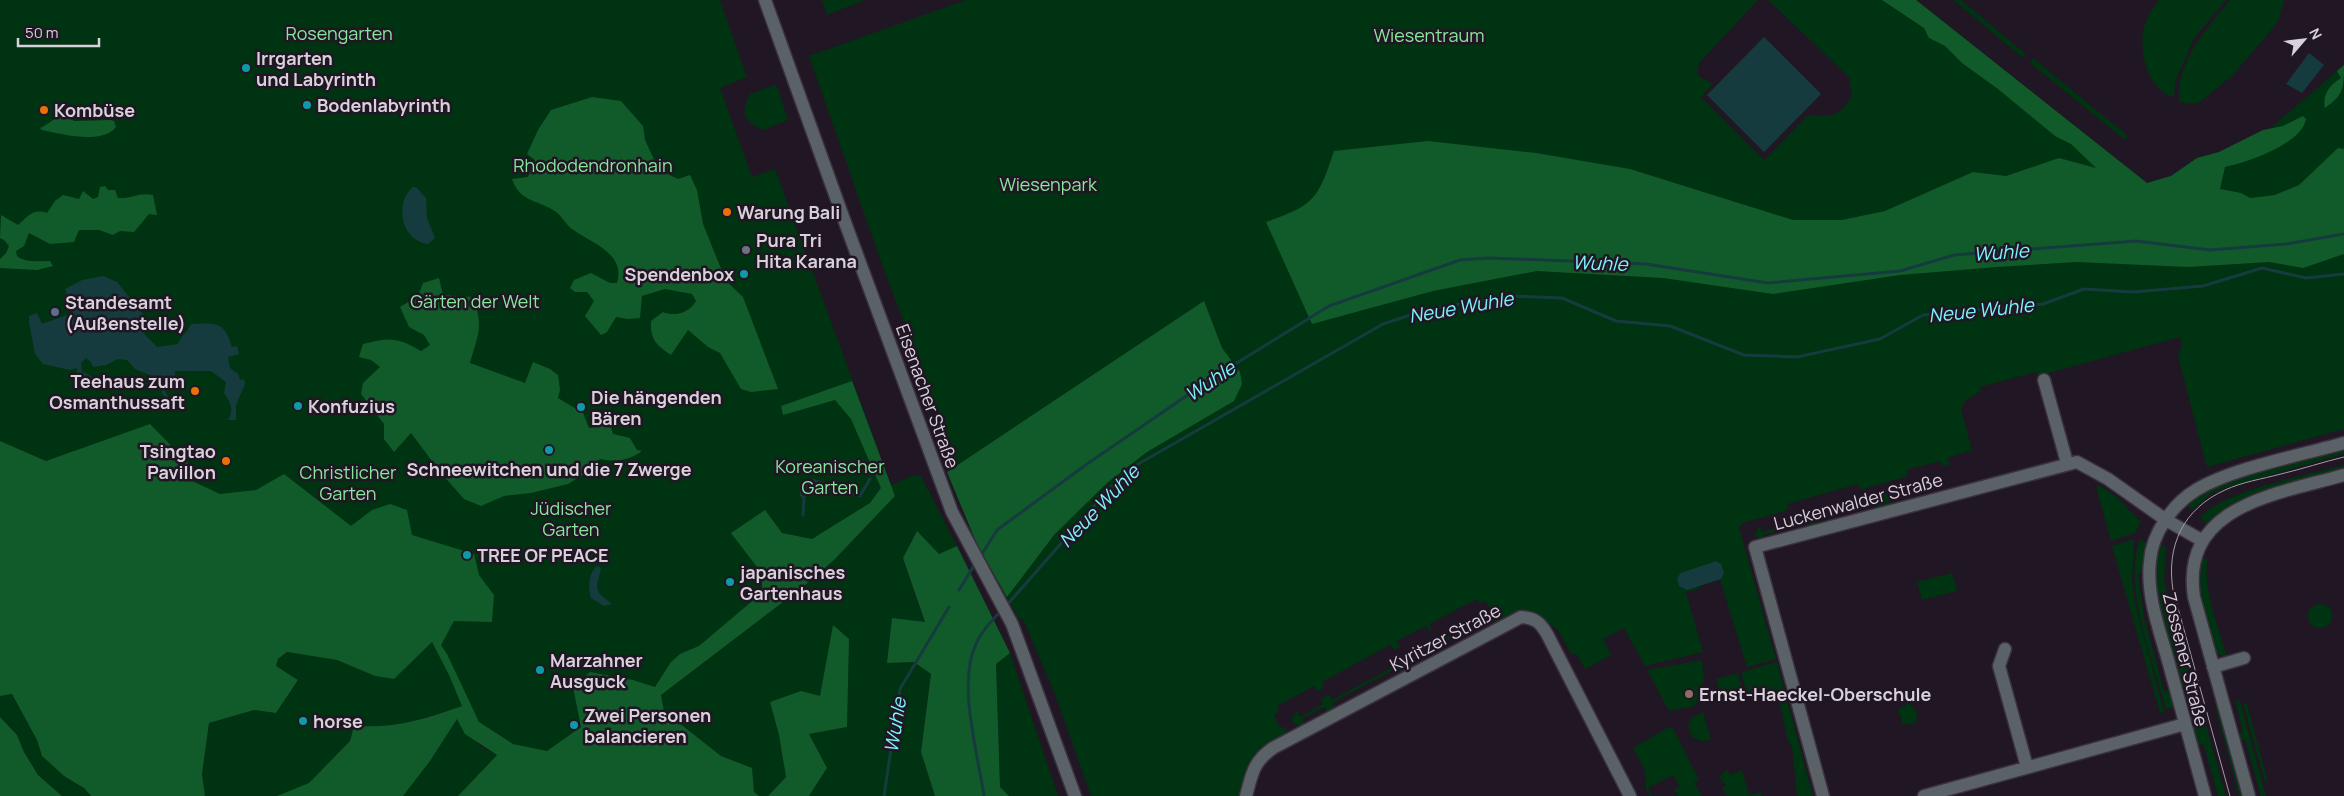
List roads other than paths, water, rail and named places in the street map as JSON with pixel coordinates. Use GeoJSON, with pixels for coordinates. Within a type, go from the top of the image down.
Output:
{"type":"FeatureCollection","features":[{"type":"Feature","properties":{"kind":"street","name":"Eisenacher Straße"},"geometry":{"type":"LineString","coordinates":[[765,0],[949,504],[970,548],[998,595],[1012,624],[1075,796]]}},
{"type":"Feature","properties":{"kind":"street"},"geometry":{"type":"LineString","coordinates":[[2044,380],[2067,463],[2077,462],[2108,480],[2166,520],[2203,541]]}},
{"type":"Feature","properties":{"kind":"street","name":"Zossener Straße"},"geometry":{"type":"LineString","coordinates":[[2205,796],[2152,603],[2149,581],[2150,559],[2156,537],[2166,520],[2185,498],[2209,483],[2244,471],[2344,443]]}},
{"type":"Feature","properties":{"kind":"street","name":"Luckenwalder Straße"},"geometry":{"type":"LineString","coordinates":[[1823,796],[1755,547],[2067,463]]}},
{"type":"Feature","properties":{"kind":"street","name":"Zossener Straße"},"geometry":{"type":"LineString","coordinates":[[2249,796],[2193,590],[2196,558],[2203,541],[2218,522],[2243,506],[2263,497],[2344,475]]}},
{"type":"Feature","properties":{"kind":"street","name":"Kyritzer Straße"},"geometry":{"type":"LineString","coordinates":[[1246,796],[1254,768],[1261,757],[1273,748],[1521,617],[1532,618],[1540,623],[1547,634],[1630,796]]}},
{"type":"Feature","properties":{"kind":"street"},"geometry":{"type":"LineString","coordinates":[[2005,649],[1998,666],[2027,767]]}},
{"type":"Feature","properties":{"kind":"street","name":"Zossener Straße"},"geometry":{"type":"LineString","coordinates":[[2213,667],[2244,658]]}},
{"type":"Feature","properties":{"kind":"street"},"geometry":{"type":"LineString","coordinates":[[1924,796],[2184,724]]}},
{"type":"Feature","properties":{"kind":"waterway","name":"Wuhle"},"geometry":{"type":"LineString","coordinates":[[980,557],[997,530],[1087,464],[1214,377],[1329,306],[1460,260],[1488,258],[1646,264],[1768,283],[1900,271],[1954,255],[2136,241],[2210,250],[2286,244],[2344,234]]}},
{"type":"Feature","properties":{"kind":"waterway","name":"Neue Wuhle"},"geometry":{"type":"LineString","coordinates":[[1006,606],[1108,490],[1133,467],[1383,324],[1429,309],[1511,296],[1562,298],[1616,321],[1670,326],[1744,355],[1797,357],[1880,339],[1923,315],[2043,304],[2084,289],[2133,292],[2203,286],[2262,268],[2306,278],[2344,274]]}},
{"type":"Feature","properties":{"kind":"waterway"},"geometry":{"type":"LineString","coordinates":[[163,392],[169,400],[173,400],[178,404]]}},
{"type":"Feature","properties":{"kind":"waterway"},"geometry":{"type":"LineString","coordinates":[[843,492],[860,496],[870,479]]}},
{"type":"Feature","properties":{"kind":"waterway"},"geometry":{"type":"LineString","coordinates":[[803,515],[804,497]]}},
{"type":"Feature","properties":{"kind":"waterway","name":"Wuhle"},"geometry":{"type":"LineString","coordinates":[[959,590],[975,564]]}},
{"type":"Feature","properties":{"kind":"waterway","name":"Wuhle"},"geometry":{"type":"LineString","coordinates":[[884,796],[900,689],[949,607]]}},
{"type":"Feature","properties":{"kind":"waterway","name":"Neue Wuhle"},"geometry":{"type":"LineString","coordinates":[[984,796],[971,719],[968,678],[976,644],[987,626],[1001,611]]}},
{"type":"Feature","properties":{"kind":"tram line"},"geometry":{"type":"LineString","coordinates":[[2230,796],[2173,590],[2172,558],[2175,544],[2188,518],[2198,507],[2225,490],[2344,457]]}},
{"type":"Feature","properties":{"kind":"place","name":"Irrgarten und Labyrinth"},"geometry":{"type":"Point","coordinates":[246,68]}},
{"type":"Feature","properties":{"kind":"place","name":"Bodenlabyrinth"},"geometry":{"type":"Point","coordinates":[307,105]}},
{"type":"Feature","properties":{"kind":"place","name":"Kombüse"},"geometry":{"type":"Point","coordinates":[44,110]}},
{"type":"Feature","properties":{"kind":"place","name":"Warung Bali"},"geometry":{"type":"Point","coordinates":[727,212]}},
{"type":"Feature","properties":{"kind":"place","name":"Pura Tri Hita Karana"},"geometry":{"type":"Point","coordinates":[746,250]}},
{"type":"Feature","properties":{"kind":"place","name":"Spendenbox"},"geometry":{"type":"Point","coordinates":[744,274]}},
{"type":"Feature","properties":{"kind":"place","name":"Standesamt (Außenstelle)"},"geometry":{"type":"Point","coordinates":[55,312]}},
{"type":"Feature","properties":{"kind":"place","name":"Teehaus zum Osmanthussaft"},"geometry":{"type":"Point","coordinates":[195,391]}},
{"type":"Feature","properties":{"kind":"place","name":"Konfuzius"},"geometry":{"type":"Point","coordinates":[298,406]}},
{"type":"Feature","properties":{"kind":"place","name":"Die hängenden Bären"},"geometry":{"type":"Point","coordinates":[581,407]}},
{"type":"Feature","properties":{"kind":"place","name":"Schneewitchen und die 7 Zwerge"},"geometry":{"type":"Point","coordinates":[549,450]}},
{"type":"Feature","properties":{"kind":"place","name":"Tsingtao Pavillon"},"geometry":{"type":"Point","coordinates":[226,461]}},
{"type":"Feature","properties":{"kind":"place","name":"TREE OF PEACE"},"geometry":{"type":"Point","coordinates":[467,555]}},
{"type":"Feature","properties":{"kind":"place","name":"japanisches Gartenhaus"},"geometry":{"type":"Point","coordinates":[730,582]}},
{"type":"Feature","properties":{"kind":"place","name":"Marzahner Ausguck"},"geometry":{"type":"Point","coordinates":[540,670]}},
{"type":"Feature","properties":{"kind":"place","name":"Ernst-Haeckel-Oberschule"},"geometry":{"type":"Point","coordinates":[1689,694]}},
{"type":"Feature","properties":{"kind":"place","name":"horse"},"geometry":{"type":"Point","coordinates":[303,721]}},
{"type":"Feature","properties":{"kind":"place","name":"Zwei Personen balancieren"},"geometry":{"type":"Point","coordinates":[574,725]}},
{"type":"Feature","properties":{"kind":"park label","name":"Rosengarten"},"geometry":{"type":"Point","coordinates":[339,33]}},
{"type":"Feature","properties":{"kind":"park label","name":"Wiesentraum"},"geometry":{"type":"Point","coordinates":[1429,35]}},
{"type":"Feature","properties":{"kind":"park label","name":"Rhododendronhain"},"geometry":{"type":"Point","coordinates":[593,165]}},
{"type":"Feature","properties":{"kind":"park label","name":"Wiesenpark"},"geometry":{"type":"Point","coordinates":[1048,184]}},
{"type":"Feature","properties":{"kind":"park label","name":"Gärten der Welt"},"geometry":{"type":"Point","coordinates":[475,301]}},
{"type":"Feature","properties":{"kind":"park label","name":"Koreanischer Garten"},"geometry":{"type":"Point","coordinates":[830,476]}},
{"type":"Feature","properties":{"kind":"park label","name":"Christlicher Garten"},"geometry":{"type":"Point","coordinates":[348,482]}},
{"type":"Feature","properties":{"kind":"park label","name":"Jüdischer Garten"},"geometry":{"type":"Point","coordinates":[571,518]}}]}
